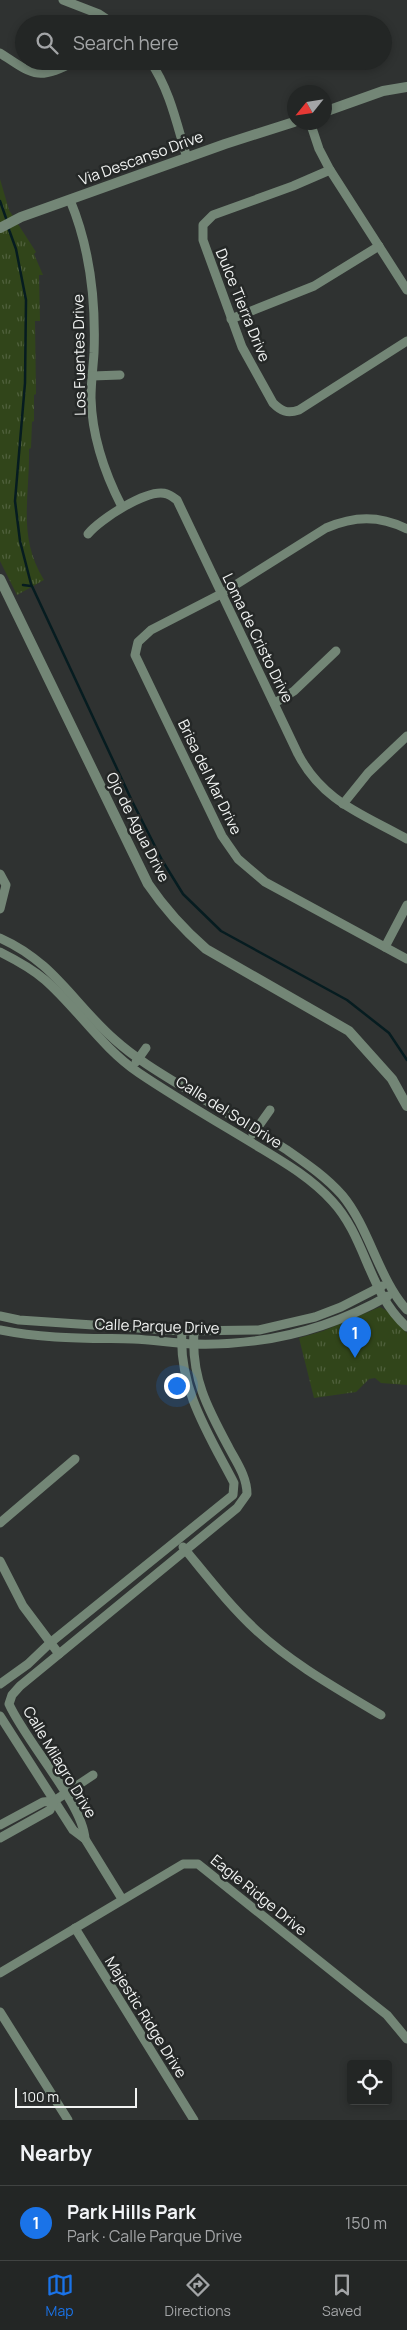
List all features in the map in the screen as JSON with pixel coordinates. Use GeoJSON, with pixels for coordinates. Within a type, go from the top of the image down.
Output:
{"type":"FeatureCollection","features":[{"type":"Feature","properties":{"kind":"street"},"geometry":{"type":"LineString","coordinates":[[63,0],[100,15]]}},
{"type":"Feature","properties":{"kind":"street"},"geometry":{"type":"LineString","coordinates":[[0,53],[15,62]]}},
{"type":"Feature","properties":{"kind":"street"},"geometry":{"type":"LineString","coordinates":[[29,70],[37,75],[48,74],[56,70]]}},
{"type":"Feature","properties":{"kind":"street"},"geometry":{"type":"LineString","coordinates":[[155,70],[170,99],[187,158]]}},
{"type":"Feature","properties":{"kind":"street"},"geometry":{"type":"LineString","coordinates":[[332,109],[383,92],[407,87]]}},
{"type":"Feature","properties":{"kind":"street","name":"Via Descanso Drive"},"geometry":{"type":"LineString","coordinates":[[0,228],[70,200],[287,124]]}},
{"type":"Feature","properties":{"kind":"street"},"geometry":{"type":"LineString","coordinates":[[313,130],[319,149],[330,170],[407,290]]}},
{"type":"Feature","properties":{"kind":"street","name":"Dulce Tierra Drive"},"geometry":{"type":"LineString","coordinates":[[330,170],[293,186],[213,215],[203,225],[203,240],[242,347],[273,403],[278,409],[288,412],[299,410],[407,340]]}},
{"type":"Feature","properties":{"kind":"street","name":"Los Fuentes Drive"},"geometry":{"type":"LineString","coordinates":[[70,200],[82,228],[89,260],[94,325],[91,398],[96,437],[112,487],[122,507]]}},
{"type":"Feature","properties":{"kind":"street"},"geometry":{"type":"LineString","coordinates":[[231,319],[314,286],[379,246]]}},
{"type":"Feature","properties":{"kind":"street"},"geometry":{"type":"LineString","coordinates":[[92,376],[120,376]]}},
{"type":"Feature","properties":{"kind":"street","name":"Loma de Cristo Drive"},"geometry":{"type":"LineString","coordinates":[[88,534],[96,524],[122,507],[157,493],[167,494],[177,500],[311,776],[323,789],[342,804],[407,839]]}},
{"type":"Feature","properties":{"kind":"street","name":"Brisa del Mar Drive"},"geometry":{"type":"LineString","coordinates":[[407,529],[374,518],[342,521],[326,528],[221,594],[145,634],[136,647],[137,661],[222,836],[232,852],[265,882],[407,959]]}},
{"type":"Feature","properties":{"kind":"street","name":"Ojo de Agua Drive"},"geometry":{"type":"LineString","coordinates":[[0,579],[148,884],[167,911],[185,931],[206,949],[350,1032],[392,1079],[407,1106]]}},
{"type":"Feature","properties":{"kind":"street"},"geometry":{"type":"LineString","coordinates":[[275,703],[294,691],[336,651]]}},
{"type":"Feature","properties":{"kind":"street"},"geometry":{"type":"LineString","coordinates":[[342,804],[368,772],[407,736]]}},
{"type":"Feature","properties":{"kind":"street"},"geometry":{"type":"LineString","coordinates":[[0,874],[6,885],[0,909]]}},
{"type":"Feature","properties":{"kind":"street"},"geometry":{"type":"LineString","coordinates":[[385,946],[407,905]]}},
{"type":"Feature","properties":{"kind":"street","name":"Calle del Sol Drive"},"geometry":{"type":"LineString","coordinates":[[0,938],[14,944],[41,962],[76,1005],[99,1040],[132,1068],[316,1185],[346,1219],[383,1298],[407,1327]]}},
{"type":"Feature","properties":{"kind":"street","name":"Calle del Sol Drive"},"geometry":{"type":"LineString","coordinates":[[0,952],[27,965],[76,1005],[116,1042],[139,1058],[255,1130],[330,1181],[344,1197],[394,1292],[407,1310]]}},
{"type":"Feature","properties":{"kind":"street"},"geometry":{"type":"LineString","coordinates":[[132,1068],[146,1048]]}},
{"type":"Feature","properties":{"kind":"street"},"geometry":{"type":"LineString","coordinates":[[249,1141],[270,1110]]}},
{"type":"Feature","properties":{"kind":"street"},"geometry":{"type":"LineString","coordinates":[[360,1246],[369,1242]]}},
{"type":"Feature","properties":{"kind":"street","name":"Calle Parque Drive"},"geometry":{"type":"LineString","coordinates":[[0,1316],[19,1320],[194,1332],[260,1330],[316,1317],[389,1282]]}},
{"type":"Feature","properties":{"kind":"street","name":"Calle Parque Drive"},"geometry":{"type":"LineString","coordinates":[[0,1330],[22,1335],[194,1344],[261,1340],[291,1335],[320,1327],[341,1319],[394,1292]]}},
{"type":"Feature","properties":{"kind":"street"},"geometry":{"type":"LineString","coordinates":[[316,1317],[320,1327]]}},
{"type":"Feature","properties":{"kind":"street"},"geometry":{"type":"LineString","coordinates":[[64,1338],[65,1323]]}},
{"type":"Feature","properties":{"kind":"street"},"geometry":{"type":"LineString","coordinates":[[260,1330],[261,1340]]}},
{"type":"Feature","properties":{"kind":"street"},"geometry":{"type":"LineString","coordinates":[[0,1684],[28,1664],[50,1643],[178,1542],[229,1500],[234,1492],[234,1483],[200,1418],[186,1379],[181,1342],[182,1331]]}},
{"type":"Feature","properties":{"kind":"street"},"geometry":{"type":"LineString","coordinates":[[194,1332],[197,1380],[210,1413],[245,1478],[246,1494],[234,1492]]}},
{"type":"Feature","properties":{"kind":"street"},"geometry":{"type":"LineString","coordinates":[[200,1418],[210,1413]]}},
{"type":"Feature","properties":{"kind":"street"},"geometry":{"type":"LineString","coordinates":[[0,1523],[76,1459]]}},
{"type":"Feature","properties":{"kind":"street","name":"Calle Milagro Drive"},"geometry":{"type":"LineString","coordinates":[[86,1839],[85,1827],[66,1794],[17,1722],[9,1704],[20,1686],[237,1508],[246,1494]]}},
{"type":"Feature","properties":{"kind":"street"},"geometry":{"type":"LineString","coordinates":[[178,1542],[233,1606],[282,1652],[321,1680],[381,1715]]}},
{"type":"Feature","properties":{"kind":"street"},"geometry":{"type":"LineString","coordinates":[[0,1561],[23,1606],[60,1654]]}},
{"type":"Feature","properties":{"kind":"street"},"geometry":{"type":"LineString","coordinates":[[116,1592],[123,1601]]}},
{"type":"Feature","properties":{"kind":"street"},"geometry":{"type":"LineString","coordinates":[[0,1700],[11,1700]]}},
{"type":"Feature","properties":{"kind":"street","name":"Calle Milagro Drive"},"geometry":{"type":"LineString","coordinates":[[0,1716],[73,1830],[86,1839],[122,1899]]}},
{"type":"Feature","properties":{"kind":"street"},"geometry":{"type":"LineString","coordinates":[[0,1825],[43,1802],[54,1801],[93,1775]]}},
{"type":"Feature","properties":{"kind":"street"},"geometry":{"type":"LineString","coordinates":[[0,1838],[50,1810],[54,1801]]}},
{"type":"Feature","properties":{"kind":"street","name":"Eagle Ridge Drive"},"geometry":{"type":"LineString","coordinates":[[0,1973],[183,1864],[198,1864],[387,2015],[407,2039]]}},
{"type":"Feature","properties":{"kind":"street","name":"Majestic Ridge Drive"},"geometry":{"type":"LineString","coordinates":[[75,1928],[194,2120]]}},
{"type":"Feature","properties":{"kind":"street"},"geometry":{"type":"LineString","coordinates":[[0,2012],[68,2120]]}},
{"type":"Feature","properties":{"kind":"green space"},"geometry":{"type":"Polygon","coordinates":[[[0,179],[9,210],[36,252],[34,254],[43,275],[39,275],[40,321],[35,321],[36,394],[34,395],[31,448],[29,449],[27,516],[30,548],[44,580],[17,595],[0,561],[0,179]]]}},
{"type":"Feature","properties":{"kind":"green space"},"geometry":{"type":"Polygon","coordinates":[[[380,1307],[387,1311],[407,1333],[407,1385],[381,1383],[375,1378],[369,1379],[356,1392],[314,1398],[299,1338],[323,1331],[380,1307]]]}},
{"type":"Feature","properties":{"kind":"waterway"},"geometry":{"type":"LineString","coordinates":[[0,201],[7,221]]}},
{"type":"Feature","properties":{"kind":"waterway"},"geometry":{"type":"LineString","coordinates":[[8,227],[16,249],[26,300],[25,383],[15,501],[20,541],[31,584],[132,801],[162,860],[183,894],[221,931],[347,1000],[389,1033],[407,1060]]}},
{"type":"Feature","properties":{"kind":"waterway"},"geometry":{"type":"LineString","coordinates":[[23,585],[31,586]]}},
{"type":"Feature","properties":{"kind":"place","name":"Park Hills Park"},"geometry":{"type":"Point","coordinates":[355,1358]}}]}
